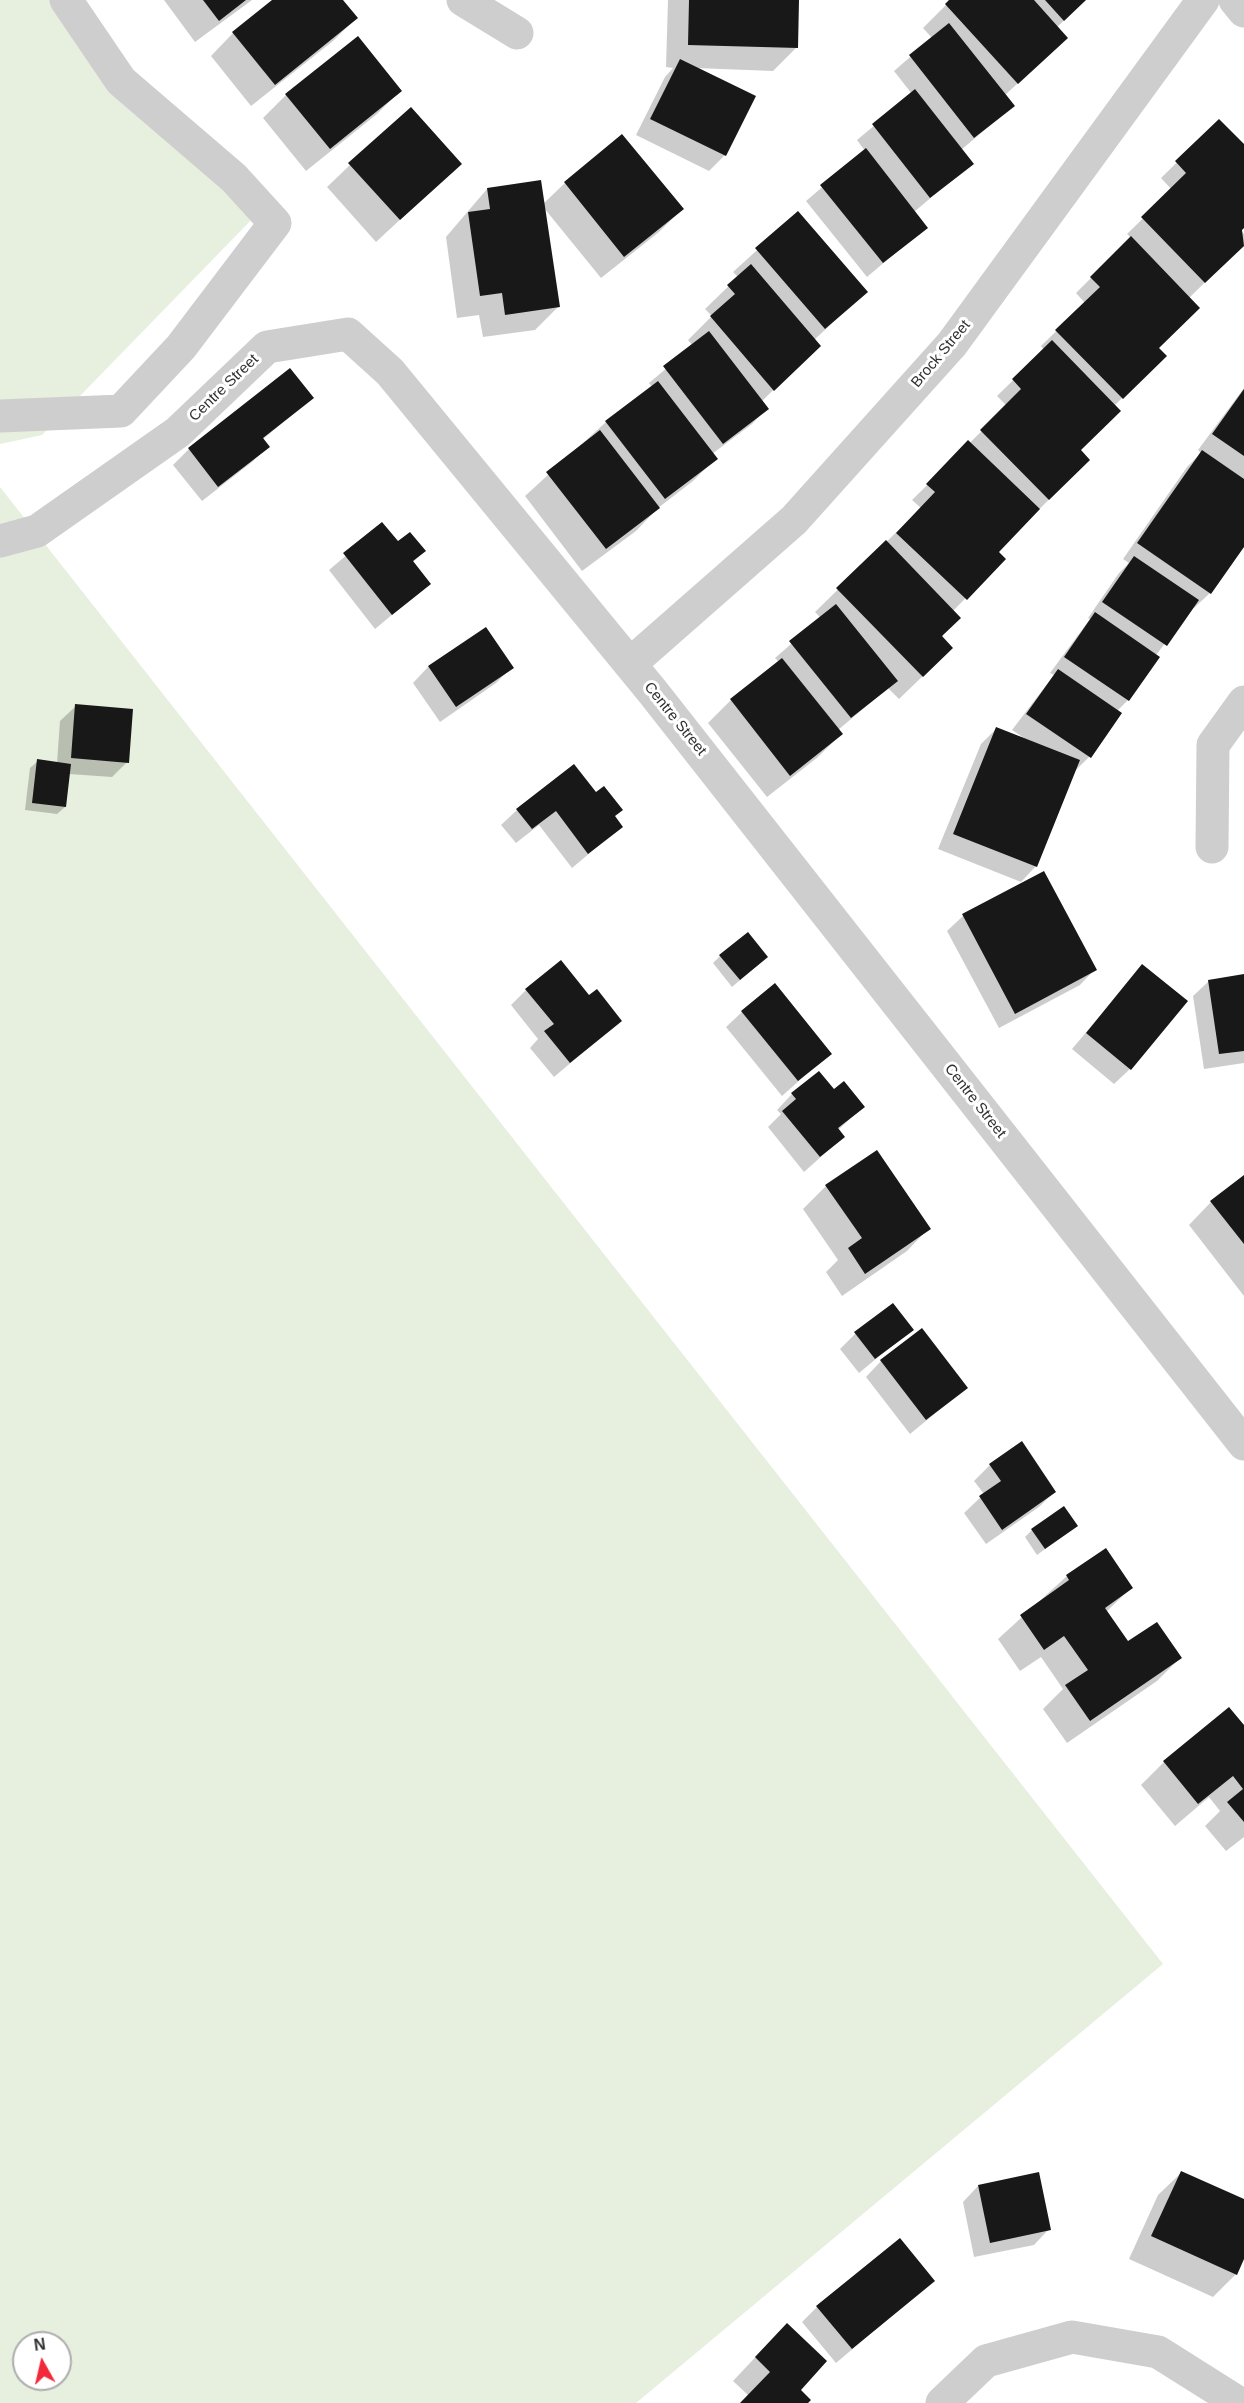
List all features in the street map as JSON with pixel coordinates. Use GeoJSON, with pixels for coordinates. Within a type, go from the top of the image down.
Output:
{"type":"FeatureCollection","features":[{"type":"Feature","properties":{"kind":"street"},"geometry":{"type":"LineString","coordinates":[[0,416],[121,411],[181,347],[275,223],[234,178],[121,81],[66,0]]}},
{"type":"Feature","properties":{"kind":"street"},"geometry":{"type":"LineString","coordinates":[[463,0],[516,33]]}},
{"type":"Feature","properties":{"kind":"street","name":"Brock Street"},"geometry":{"type":"LineString","coordinates":[[630,664],[794,520],[952,344],[1203,0]]}},
{"type":"Feature","properties":{"kind":"street"},"geometry":{"type":"LineString","coordinates":[[1235,0],[1244,11]]}},
{"type":"Feature","properties":{"kind":"street","name":"Centre Street"},"geometry":{"type":"LineString","coordinates":[[0,541],[37,531],[178,432],[267,347],[348,334],[390,372],[630,664],[1244,1444]]}},
{"type":"Feature","properties":{"kind":"street"},"geometry":{"type":"LineString","coordinates":[[1212,847],[1213,745],[1244,702]]}},
{"type":"Feature","properties":{"kind":"street"},"geometry":{"type":"LineString","coordinates":[[942,2403],[986,2361],[1072,2337],[1158,2352],[1239,2403]]}},
{"type":"Feature","properties":{"kind":"green space"},"geometry":{"type":"Polygon","coordinates":[[[0,0],[83,0],[190,158],[258,213],[42,435],[0,444],[0,0]]]}},
{"type":"Feature","properties":{"kind":"green space"},"geometry":{"type":"Polygon","coordinates":[[[0,487],[1163,1964],[636,2403],[0,2403],[0,487]]]}},
{"type":"Feature","properties":{"kind":"building"},"geometry":{"type":"Polygon","coordinates":[[[203,0],[246,0],[219,21],[203,0]]]}},
{"type":"Feature","properties":{"kind":"building"},"geometry":{"type":"Polygon","coordinates":[[[272,0],[343,0],[358,18],[275,85],[232,32],[272,0]]]}},
{"type":"Feature","properties":{"kind":"building"},"geometry":{"type":"Polygon","coordinates":[[[689,0],[799,0],[798,48],[688,45],[689,0]]]}},
{"type":"Feature","properties":{"kind":"building"},"geometry":{"type":"Polygon","coordinates":[[[949,0],[1034,0],[1068,38],[1018,84],[945,4],[949,0]]]}},
{"type":"Feature","properties":{"kind":"building"},"geometry":{"type":"Polygon","coordinates":[[[1045,0],[1086,0],[1064,21],[1045,0]]]}},
{"type":"Feature","properties":{"kind":"building"},"geometry":{"type":"Polygon","coordinates":[[[949,23],[1015,106],[974,138],[909,55],[949,23]]]}},
{"type":"Feature","properties":{"kind":"building"},"geometry":{"type":"Polygon","coordinates":[[[358,36],[402,91],[330,149],[285,94],[358,36]]]}},
{"type":"Feature","properties":{"kind":"building"},"geometry":{"type":"Polygon","coordinates":[[[680,59],[756,96],[726,156],[650,119],[680,59]]]}},
{"type":"Feature","properties":{"kind":"building"},"geometry":{"type":"Polygon","coordinates":[[[915,89],[974,164],[930,198],[872,124],[915,89]]]}},
{"type":"Feature","properties":{"kind":"building"},"geometry":{"type":"Polygon","coordinates":[[[411,107],[462,164],[400,220],[348,163],[411,107]]]}},
{"type":"Feature","properties":{"kind":"building"},"geometry":{"type":"Polygon","coordinates":[[[1219,119],[1244,144],[1244,228],[1242,230],[1244,246],[1205,283],[1141,217],[1186,173],[1175,161],[1219,119]]]}},
{"type":"Feature","properties":{"kind":"building"},"geometry":{"type":"Polygon","coordinates":[[[622,134],[684,209],[624,257],[564,182],[622,134]]]}},
{"type":"Feature","properties":{"kind":"building"},"geometry":{"type":"Polygon","coordinates":[[[866,148],[928,228],[883,263],[820,185],[866,148]]]}},
{"type":"Feature","properties":{"kind":"building"},"geometry":{"type":"Polygon","coordinates":[[[541,180],[560,307],[505,315],[502,293],[480,296],[468,212],[490,209],[487,188],[541,180]]]}},
{"type":"Feature","properties":{"kind":"building"},"geometry":{"type":"Polygon","coordinates":[[[798,211],[868,292],[825,329],[755,248],[798,211]]]}},
{"type":"Feature","properties":{"kind":"building"},"geometry":{"type":"Polygon","coordinates":[[[1131,236],[1200,308],[1159,348],[1167,356],[1123,399],[1055,330],[1100,287],[1090,277],[1131,236]]]}},
{"type":"Feature","properties":{"kind":"building"},"geometry":{"type":"Polygon","coordinates":[[[751,264],[821,346],[774,391],[710,316],[735,294],[727,285],[751,264]]]}},
{"type":"Feature","properties":{"kind":"building"},"geometry":{"type":"Polygon","coordinates":[[[709,331],[769,409],[723,444],[663,366],[709,331]]]}},
{"type":"Feature","properties":{"kind":"building"},"geometry":{"type":"Polygon","coordinates":[[[1052,340],[1121,411],[1081,450],[1090,460],[1049,500],[980,430],[1021,389],[1012,379],[1052,340]]]}},
{"type":"Feature","properties":{"kind":"building"},"geometry":{"type":"Polygon","coordinates":[[[290,368],[314,398],[263,438],[270,447],[218,487],[188,448],[290,368]]]}},
{"type":"Feature","properties":{"kind":"building"},"geometry":{"type":"Polygon","coordinates":[[[658,381],[718,459],[665,499],[605,421],[658,381]]]}},
{"type":"Feature","properties":{"kind":"building"},"geometry":{"type":"Polygon","coordinates":[[[1244,389],[1244,456],[1212,434],[1244,389]]]}},
{"type":"Feature","properties":{"kind":"building"},"geometry":{"type":"Polygon","coordinates":[[[600,430],[660,508],[606,549],[546,472],[600,430]]]}},
{"type":"Feature","properties":{"kind":"building"},"geometry":{"type":"Polygon","coordinates":[[[968,440],[1040,509],[999,552],[1006,559],[967,600],[896,533],[935,492],[926,484],[968,440]]]}},
{"type":"Feature","properties":{"kind":"building"},"geometry":{"type":"Polygon","coordinates":[[[1202,450],[1244,479],[1244,547],[1211,594],[1137,543],[1202,450]]]}},
{"type":"Feature","properties":{"kind":"building"},"geometry":{"type":"Polygon","coordinates":[[[382,522],[398,541],[410,532],[426,551],[413,561],[431,584],[392,615],[343,553],[382,522]]]}},
{"type":"Feature","properties":{"kind":"building"},"geometry":{"type":"Polygon","coordinates":[[[886,540],[961,618],[942,636],[953,648],[923,677],[836,588],[886,540]]]}},
{"type":"Feature","properties":{"kind":"building"},"geometry":{"type":"Polygon","coordinates":[[[1134,556],[1199,600],[1167,646],[1102,602],[1134,556]]]}},
{"type":"Feature","properties":{"kind":"building"},"geometry":{"type":"Polygon","coordinates":[[[836,604],[898,681],[851,718],[789,641],[836,604]]]}},
{"type":"Feature","properties":{"kind":"building"},"geometry":{"type":"Polygon","coordinates":[[[1095,612],[1160,657],[1129,701],[1064,657],[1095,612]]]}},
{"type":"Feature","properties":{"kind":"building"},"geometry":{"type":"Polygon","coordinates":[[[486,627],[514,668],[456,707],[428,666],[486,627]]]}},
{"type":"Feature","properties":{"kind":"building"},"geometry":{"type":"Polygon","coordinates":[[[782,658],[843,734],[790,776],[730,699],[782,658]]]}},
{"type":"Feature","properties":{"kind":"building"},"geometry":{"type":"Polygon","coordinates":[[[1058,669],[1122,713],[1091,758],[1026,714],[1058,669]]]}},
{"type":"Feature","properties":{"kind":"building"},"geometry":{"type":"Polygon","coordinates":[[[75,704],[133,709],[129,763],[71,758],[75,704]]]}},
{"type":"Feature","properties":{"kind":"building"},"geometry":{"type":"Polygon","coordinates":[[[996,727],[1080,760],[1037,867],[953,834],[996,727]]]}},
{"type":"Feature","properties":{"kind":"building"},"geometry":{"type":"Polygon","coordinates":[[[37,759],[71,764],[66,807],[32,803],[37,759]]]}},
{"type":"Feature","properties":{"kind":"building"},"geometry":{"type":"Polygon","coordinates":[[[574,764],[596,792],[604,786],[623,810],[615,816],[623,827],[588,854],[556,811],[532,829],[516,809],[574,764]]]}},
{"type":"Feature","properties":{"kind":"building"},"geometry":{"type":"Polygon","coordinates":[[[1044,871],[1097,970],[1015,1014],[962,914],[1044,871]]]}},
{"type":"Feature","properties":{"kind":"building"},"geometry":{"type":"Polygon","coordinates":[[[748,932],[768,957],[740,980],[719,955],[748,932]]]}},
{"type":"Feature","properties":{"kind":"building"},"geometry":{"type":"Polygon","coordinates":[[[561,960],[589,995],[597,989],[622,1021],[570,1063],[544,1031],[554,1024],[525,989],[561,960]]]}},
{"type":"Feature","properties":{"kind":"building"},"geometry":{"type":"Polygon","coordinates":[[[1142,964],[1188,1001],[1131,1070],[1086,1033],[1142,964]]]}},
{"type":"Feature","properties":{"kind":"building"},"geometry":{"type":"Polygon","coordinates":[[[1244,974],[1244,1051],[1219,1054],[1208,980],[1244,974]]]}},
{"type":"Feature","properties":{"kind":"building"},"geometry":{"type":"Polygon","coordinates":[[[775,983],[832,1054],[798,1081],[741,1011],[775,983]]]}},
{"type":"Feature","properties":{"kind":"building"},"geometry":{"type":"Polygon","coordinates":[[[819,1071],[834,1089],[844,1081],[865,1107],[838,1128],[845,1137],[820,1157],[782,1111],[796,1099],[791,1093],[819,1071]]]}},
{"type":"Feature","properties":{"kind":"building"},"geometry":{"type":"Polygon","coordinates":[[[877,1150],[931,1229],[865,1274],[848,1248],[862,1238],[825,1185],[877,1150]]]}},
{"type":"Feature","properties":{"kind":"building"},"geometry":{"type":"Polygon","coordinates":[[[1244,1175],[1244,1244],[1210,1201],[1244,1175]]]}},
{"type":"Feature","properties":{"kind":"building"},"geometry":{"type":"Polygon","coordinates":[[[893,1303],[914,1330],[875,1359],[854,1332],[893,1303]]]}},
{"type":"Feature","properties":{"kind":"building"},"geometry":{"type":"Polygon","coordinates":[[[922,1328],[968,1388],[926,1420],[880,1360],[922,1328]]]}},
{"type":"Feature","properties":{"kind":"building"},"geometry":{"type":"Polygon","coordinates":[[[1022,1441],[1056,1492],[1002,1530],[979,1496],[1001,1481],[989,1464],[1022,1441]]]}},
{"type":"Feature","properties":{"kind":"building"},"geometry":{"type":"Polygon","coordinates":[[[1064,1506],[1078,1526],[1045,1549],[1031,1529],[1064,1506]]]}},
{"type":"Feature","properties":{"kind":"building"},"geometry":{"type":"Polygon","coordinates":[[[1106,1548],[1133,1588],[1105,1608],[1128,1641],[1157,1622],[1182,1658],[1090,1721],[1065,1685],[1088,1670],[1064,1636],[1044,1650],[1020,1615],[1069,1580],[1066,1575],[1106,1548]]]}},
{"type":"Feature","properties":{"kind":"building"},"geometry":{"type":"Polygon","coordinates":[[[1229,1707],[1244,1725],[1244,1822],[1227,1802],[1243,1789],[1233,1776],[1198,1804],[1163,1761],[1229,1707]]]}},
{"type":"Feature","properties":{"kind":"building"},"geometry":{"type":"Polygon","coordinates":[[[1181,2171],[1244,2199],[1244,2259],[1237,2275],[1151,2236],[1181,2171]]]}},
{"type":"Feature","properties":{"kind":"building"},"geometry":{"type":"Polygon","coordinates":[[[1039,2172],[1051,2230],[990,2243],[978,2185],[1039,2172]]]}},
{"type":"Feature","properties":{"kind":"building"},"geometry":{"type":"Polygon","coordinates":[[[900,2238],[935,2281],[852,2349],[816,2306],[900,2238]]]}},
{"type":"Feature","properties":{"kind":"building"},"geometry":{"type":"Polygon","coordinates":[[[787,2323],[827,2361],[801,2390],[811,2400],[808,2403],[740,2403],[770,2372],[755,2357],[787,2323]]]}}]}
